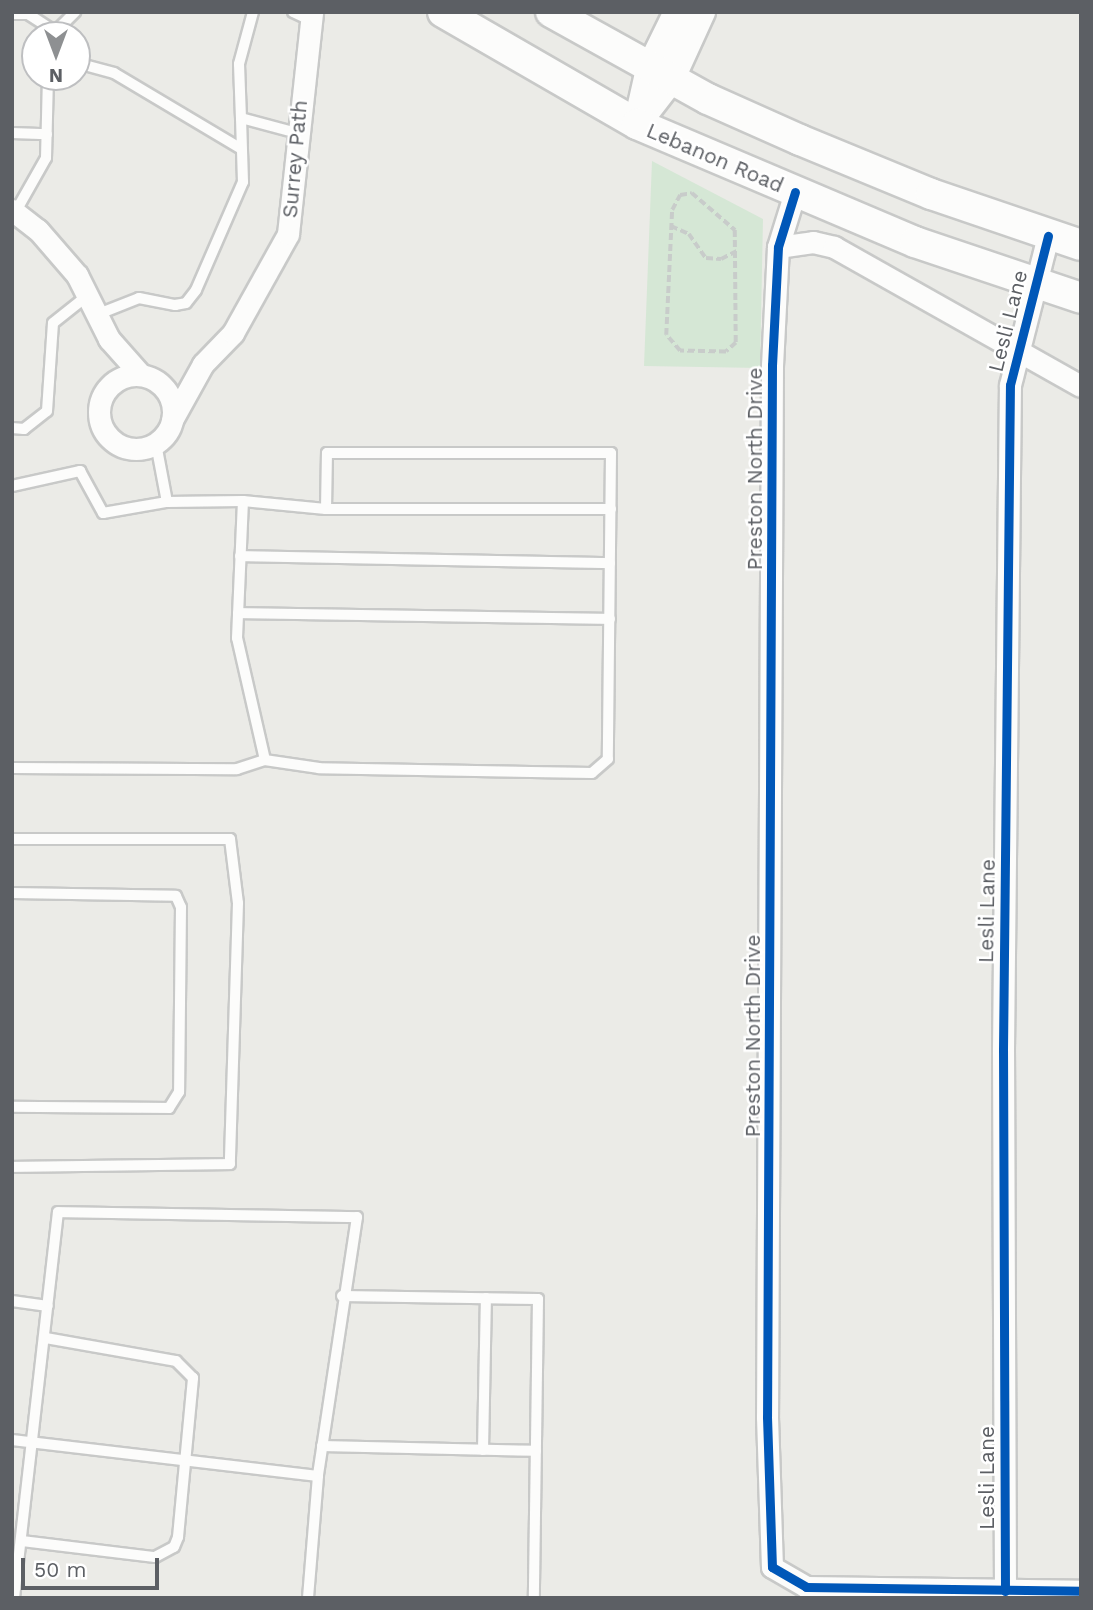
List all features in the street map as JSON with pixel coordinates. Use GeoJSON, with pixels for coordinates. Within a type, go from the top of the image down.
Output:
{"type":"FeatureCollection","features":[{"type":"Feature","properties":{"kind":"main road","name":"Lebanon Road"},"geometry":{"type":"LineString","coordinates":[[443,12],[637,124],[794,192],[1033,286],[1081,299]]}},
{"type":"Feature","properties":{"kind":"main road"},"geometry":{"type":"LineString","coordinates":[[551,12],[660,74],[919,190],[1081,245]]}},
{"type":"Feature","properties":{"kind":"street"},"geometry":{"type":"LineString","coordinates":[[637,124],[660,74],[677,12]]}},
{"type":"Feature","properties":{"kind":"street"},"geometry":{"type":"LineString","coordinates":[[660,74],[702,12]]}},
{"type":"Feature","properties":{"kind":"street","name":"Surrey Path"},"geometry":{"type":"LineString","coordinates":[[156,443],[173,420],[203,364],[233,333],[288,234],[298,133],[305,15]]}},
{"type":"Feature","properties":{"kind":"street","name":"Preston North Drive"},"geometry":{"type":"LineString","coordinates":[[794,192],[778,247],[772,365],[767,1417],[772,1567],[806,1587],[1081,1591]]}},
{"type":"Feature","properties":{"kind":"street"},"geometry":{"type":"LineString","coordinates":[[14,211],[78,275],[109,339],[173,405],[173,420]]}},
{"type":"Feature","properties":{"kind":"street","name":"Lesli Lane"},"geometry":{"type":"LineString","coordinates":[[1005,1591],[1003,1050],[1010,385],[1033,286],[1048,236]]}},
{"type":"Feature","properties":{"kind":"street"},"geometry":{"type":"LineString","coordinates":[[778,247],[813,242],[834,247],[1019,347],[1081,386]]}},
{"type":"Feature","properties":{"kind":"street"},"geometry":{"type":"LineString","coordinates":[[109,339],[107,389],[100,414],[108,437],[122,447],[140,449],[156,443]]}},
{"type":"Feature","properties":{"kind":"street","name":"Surrey Path"},"geometry":{"type":"LineString","coordinates":[[107,389],[120,379],[150,379],[203,364]]}},
{"type":"Feature","properties":{"kind":"lane"},"geometry":{"type":"LineString","coordinates":[[96,315],[139,298],[175,305],[186,303],[196,290],[243,182],[239,64],[253,12]]}},
{"type":"Feature","properties":{"kind":"lane"},"geometry":{"type":"LineString","coordinates":[[12,14],[28,14],[37,21]]}},
{"type":"Feature","properties":{"kind":"lane"},"geometry":{"type":"LineString","coordinates":[[91,68],[126,79],[240,148]]}},
{"type":"Feature","properties":{"kind":"lane"},"geometry":{"type":"LineString","coordinates":[[14,211],[42,172],[47,134],[48,91]]}},
{"type":"Feature","properties":{"kind":"lane"},"geometry":{"type":"LineString","coordinates":[[241,118],[298,133]]}},
{"type":"Feature","properties":{"kind":"lane"},"geometry":{"type":"LineString","coordinates":[[12,133],[47,134]]}},
{"type":"Feature","properties":{"kind":"lane"},"geometry":{"type":"LineString","coordinates":[[12,428],[24,429],[47,411],[53,323],[87,296]]}},
{"type":"Feature","properties":{"kind":"lane"},"geometry":{"type":"LineString","coordinates":[[156,443],[167,502]]}},
{"type":"Feature","properties":{"kind":"lane"},"geometry":{"type":"LineString","coordinates":[[12,768],[237,769],[265,760],[319,768],[592,773],[608,759],[611,453],[327,453],[326,509]]}},
{"type":"Feature","properties":{"kind":"lane"},"geometry":{"type":"LineString","coordinates":[[12,486],[80,471],[103,513],[167,502],[243,501],[326,509],[611,509]]}},
{"type":"Feature","properties":{"kind":"lane"},"geometry":{"type":"LineString","coordinates":[[243,501],[237,638],[265,760]]}},
{"type":"Feature","properties":{"kind":"lane"},"geometry":{"type":"LineString","coordinates":[[240,556],[610,563]]}},
{"type":"Feature","properties":{"kind":"lane"},"geometry":{"type":"LineString","coordinates":[[238,613],[610,619]]}},
{"type":"Feature","properties":{"kind":"lane"},"geometry":{"type":"LineString","coordinates":[[12,839],[230,839],[238,903],[230,1164],[12,1167]]}},
{"type":"Feature","properties":{"kind":"lane"},"geometry":{"type":"LineString","coordinates":[[12,893],[176,896],[181,907],[179,1092],[169,1108],[12,1107]]}},
{"type":"Feature","properties":{"kind":"lane"},"geometry":{"type":"LineString","coordinates":[[14,1598],[58,1212],[357,1217],[342,1296],[318,1476],[308,1598]]}},
{"type":"Feature","properties":{"kind":"lane"},"geometry":{"type":"LineString","coordinates":[[342,1296],[538,1299],[534,1598]]}},
{"type":"Feature","properties":{"kind":"lane"},"geometry":{"type":"LineString","coordinates":[[483,1450],[486,1298]]}},
{"type":"Feature","properties":{"kind":"lane"},"geometry":{"type":"LineString","coordinates":[[12,1301],[48,1306]]}},
{"type":"Feature","properties":{"kind":"lane"},"geometry":{"type":"LineString","coordinates":[[22,1541],[155,1557],[167,1553],[178,1537],[195,1386],[186,1368],[166,1359],[45,1338]]}},
{"type":"Feature","properties":{"kind":"lane"},"geometry":{"type":"LineString","coordinates":[[12,1440],[318,1476]]}},
{"type":"Feature","properties":{"kind":"lane"},"geometry":{"type":"LineString","coordinates":[[322,1446],[536,1451]]}},
{"type":"Feature","properties":{"kind":"path"},"geometry":{"type":"LineString","coordinates":[[680,195],[699,195],[711,214],[730,223],[737,251],[736,343],[726,352],[680,351],[666,335],[671,226],[672,210],[680,195]]}},
{"type":"Feature","properties":{"kind":"path"},"geometry":{"type":"LineString","coordinates":[[671,226],[690,234],[706,258],[721,259],[737,251]]}},
{"type":"Feature","properties":{"kind":"green space"},"geometry":{"type":"Polygon","coordinates":[[[652,161],[763,219],[760,368],[644,366],[652,161]]]}},
{"type":"Feature","properties":{"kind":"cycle path"},"geometry":{"type":"LineString","coordinates":[[795,192],[778,247],[772,365],[767,1417],[772,1567],[806,1587],[1081,1591]]}},
{"type":"Feature","properties":{"kind":"cycle path"},"geometry":{"type":"LineString","coordinates":[[1005,1591],[1003,1050],[1010,385],[1048,236]]}}]}
